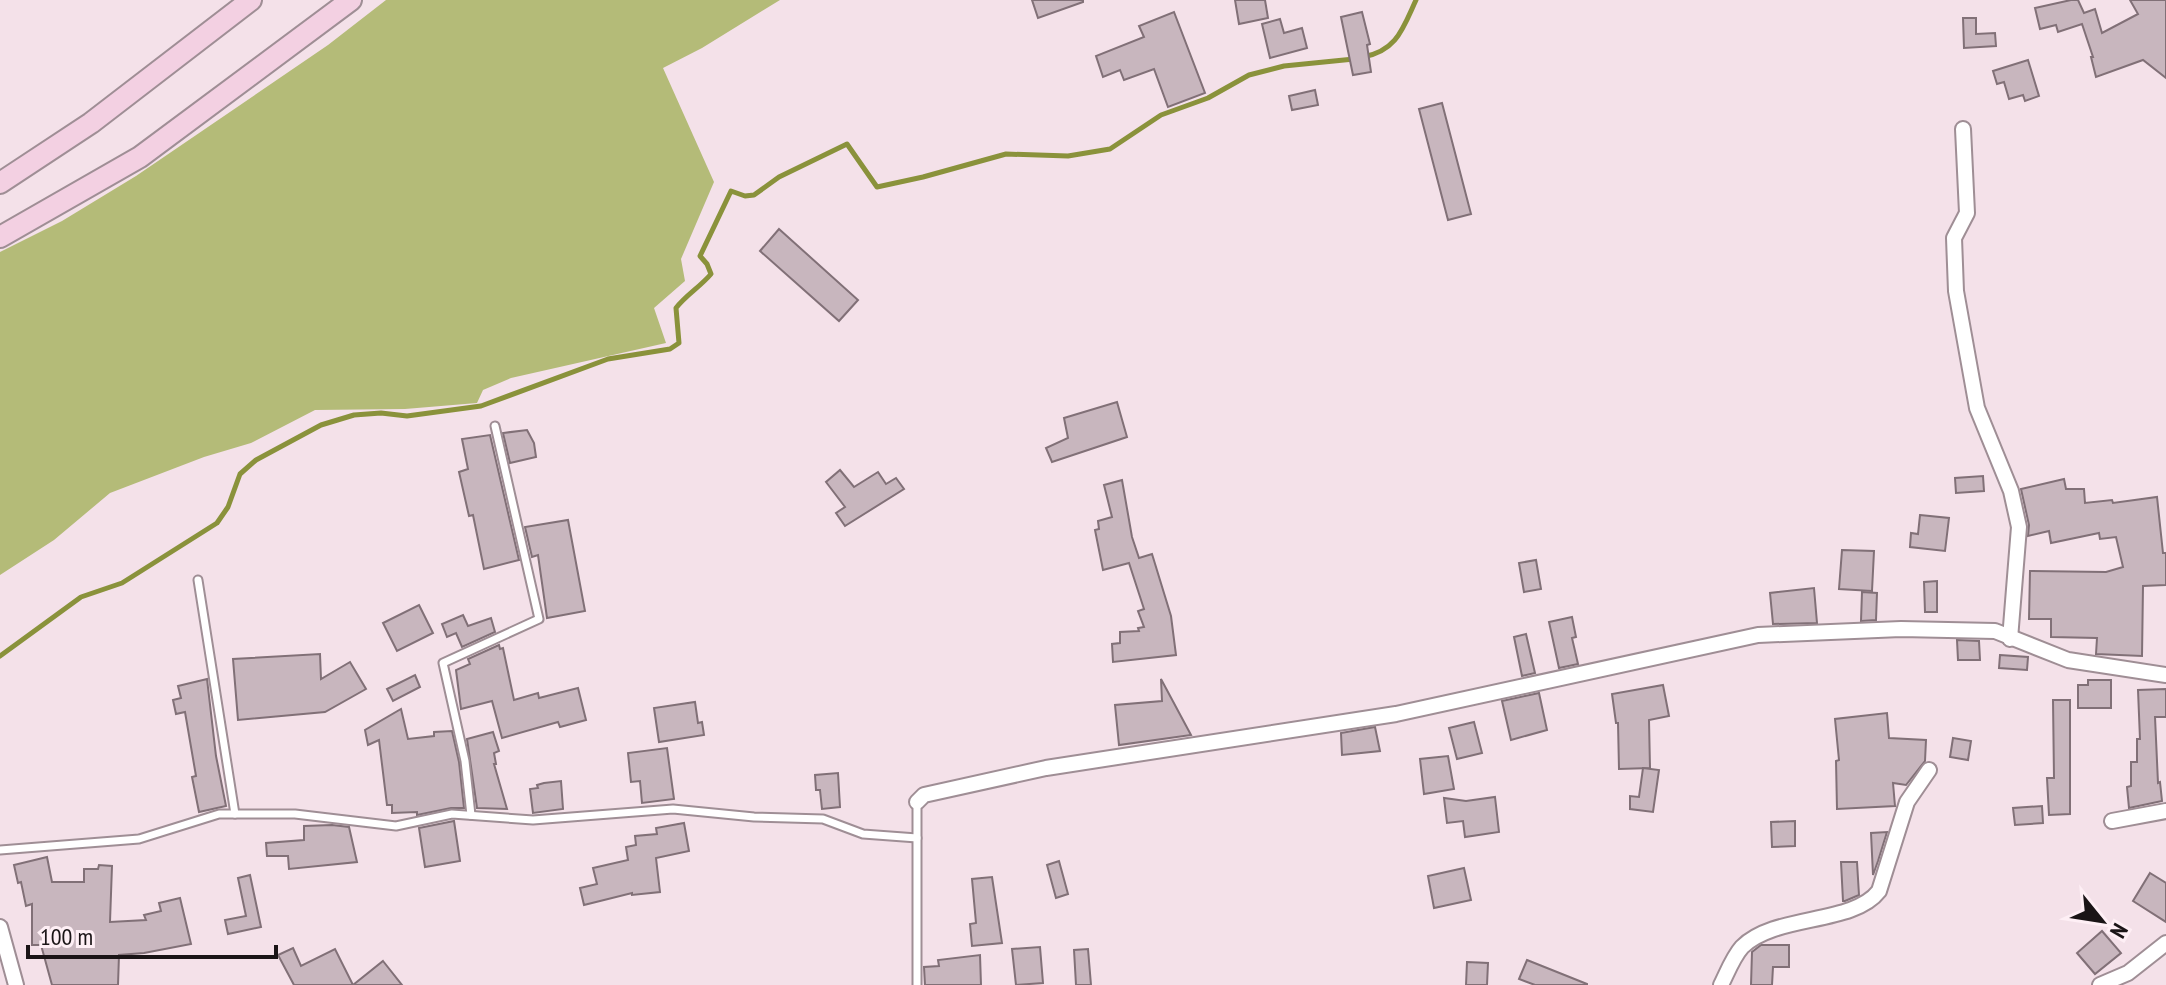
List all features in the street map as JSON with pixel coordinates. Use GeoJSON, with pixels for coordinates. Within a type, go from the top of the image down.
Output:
{"type":"FeatureCollection","features":[{"type":"Feature","properties":{"kind":"street"},"geometry":{"type":"LineString","coordinates":[[0,183],[91,123],[251,0]]}},
{"type":"Feature","properties":{"kind":"street"},"geometry":{"type":"LineString","coordinates":[[0,237],[140,157],[351,0]]}},
{"type":"Feature","properties":{"kind":"street"},"geometry":{"type":"LineString","coordinates":[[1963,129],[1967,213],[1954,238],[1956,291],[1977,408],[2011,491],[2019,527],[2010,639]]}},
{"type":"Feature","properties":{"kind":"street"},"geometry":{"type":"LineString","coordinates":[[917,802],[924,795],[1046,768],[1396,714],[1758,635],[1901,629],[1995,631],[2068,660],[2166,675]]}},
{"type":"Feature","properties":{"kind":"street"},"geometry":{"type":"LineString","coordinates":[[1721,985],[1743,947],[1763,934],[1796,922],[1846,911],[1873,898],[1879,891],[1907,802],[1929,770]]}},
{"type":"Feature","properties":{"kind":"street"},"geometry":{"type":"LineString","coordinates":[[2112,821],[2166,811]]}},
{"type":"Feature","properties":{"kind":"street"},"geometry":{"type":"LineString","coordinates":[[0,927],[16,985]]}},
{"type":"Feature","properties":{"kind":"street"},"geometry":{"type":"LineString","coordinates":[[2100,985],[2128,973],[2166,943]]}},
{"type":"Feature","properties":{"kind":"lane"},"geometry":{"type":"LineString","coordinates":[[471,815],[465,761],[443,663],[539,619],[495,426]]}},
{"type":"Feature","properties":{"kind":"lane"},"geometry":{"type":"LineString","coordinates":[[198,580],[235,814]]}},
{"type":"Feature","properties":{"kind":"lane"},"geometry":{"type":"LineString","coordinates":[[917,802],[917,985]]}},
{"type":"Feature","properties":{"kind":"lane"},"geometry":{"type":"LineString","coordinates":[[0,850],[139,839],[219,814],[295,814],[396,826],[452,814],[533,820],[673,809],[754,817],[823,819],[863,834],[917,838]]}},
{"type":"Feature","properties":{"kind":"green space"},"geometry":{"type":"Polygon","coordinates":[[[386,0],[780,0],[663,68],[714,182],[681,259],[685,281],[654,308],[666,343],[511,378],[483,390],[477,403],[405,409],[315,410],[251,443],[204,457],[110,493],[54,540],[0,575],[0,252],[62,221],[136,176],[328,45],[386,0]]]}},
{"type":"Feature","properties":{"kind":"building"},"geometry":{"type":"Polygon","coordinates":[[[1032,0],[1083,0],[1083,2],[1038,18],[1032,0]]]}},
{"type":"Feature","properties":{"kind":"building"},"geometry":{"type":"Polygon","coordinates":[[[1235,0],[1265,0],[1268,18],[1239,24],[1235,0]]]}},
{"type":"Feature","properties":{"kind":"building"},"geometry":{"type":"Polygon","coordinates":[[[2078,0],[2084,13],[2095,9],[2102,33],[2138,14],[2130,0],[2166,0],[2166,78],[2143,60],[2096,77],[2082,24],[2058,32],[2056,25],[2040,29],[2035,8],[2078,0]]]}},
{"type":"Feature","properties":{"kind":"building"},"geometry":{"type":"Polygon","coordinates":[[[1174,12],[1205,93],[1168,107],[1154,69],[1124,80],[1120,70],[1103,77],[1096,56],[1144,37],[1139,26],[1174,12]]]}},
{"type":"Feature","properties":{"kind":"building"},"geometry":{"type":"Polygon","coordinates":[[[1362,12],[1370,44],[1367,45],[1371,72],[1353,75],[1341,17],[1362,12]]]}},
{"type":"Feature","properties":{"kind":"building"},"geometry":{"type":"Polygon","coordinates":[[[1963,18],[1976,18],[1976,34],[1995,33],[1996,46],[1964,48],[1963,18]]]}},
{"type":"Feature","properties":{"kind":"building"},"geometry":{"type":"Polygon","coordinates":[[[1280,19],[1284,33],[1302,28],[1307,48],[1270,58],[1262,24],[1280,19]]]}},
{"type":"Feature","properties":{"kind":"building"},"geometry":{"type":"Polygon","coordinates":[[[2028,60],[2039,96],[2025,101],[2023,95],[2009,99],[2004,82],[1997,84],[1993,71],[2028,60]]]}},
{"type":"Feature","properties":{"kind":"building"},"geometry":{"type":"Polygon","coordinates":[[[1315,90],[1318,105],[1292,110],[1289,96],[1315,90]]]}},
{"type":"Feature","properties":{"kind":"building"},"geometry":{"type":"Polygon","coordinates":[[[1442,103],[1471,214],[1448,220],[1419,109],[1442,103]]]}},
{"type":"Feature","properties":{"kind":"building"},"geometry":{"type":"Polygon","coordinates":[[[779,229],[858,300],[839,321],[760,251],[779,229]]]}},
{"type":"Feature","properties":{"kind":"building"},"geometry":{"type":"Polygon","coordinates":[[[1117,402],[1127,437],[1052,462],[1046,448],[1068,438],[1064,418],[1117,402]]]}},
{"type":"Feature","properties":{"kind":"building"},"geometry":{"type":"Polygon","coordinates":[[[527,430],[534,443],[536,457],[510,463],[503,433],[527,430]]]}},
{"type":"Feature","properties":{"kind":"building"},"geometry":{"type":"Polygon","coordinates":[[[490,435],[519,560],[484,569],[473,515],[469,516],[459,472],[468,469],[462,439],[490,435]]]}},
{"type":"Feature","properties":{"kind":"building"},"geometry":{"type":"Polygon","coordinates":[[[840,470],[854,487],[878,472],[886,484],[896,478],[904,489],[845,526],[836,513],[845,507],[826,482],[840,470]]]}},
{"type":"Feature","properties":{"kind":"building"},"geometry":{"type":"Polygon","coordinates":[[[1983,476],[1984,491],[1956,493],[1955,478],[1983,476]]]}},
{"type":"Feature","properties":{"kind":"building"},"geometry":{"type":"Polygon","coordinates":[[[2064,479],[2066,489],[2084,489],[2085,503],[2157,497],[2163,553],[2166,553],[2166,585],[2143,586],[2142,656],[2096,654],[2097,638],[2051,637],[2051,619],[2029,619],[2030,571],[2106,572],[2123,567],[2116,537],[2100,539],[2099,533],[2051,543],[2049,531],[2028,536],[2029,525],[2021,489],[2064,479]]]}},
{"type":"Feature","properties":{"kind":"building"},"geometry":{"type":"Polygon","coordinates":[[[1122,480],[1132,537],[1139,558],[1152,554],[1171,616],[1176,655],[1113,662],[1112,644],[1120,643],[1120,632],[1139,631],[1138,628],[1144,627],[1138,611],[1144,609],[1129,563],[1103,570],[1095,530],[1099,529],[1098,521],[1112,517],[1104,485],[1122,480]]]}},
{"type":"Feature","properties":{"kind":"building"},"geometry":{"type":"Polygon","coordinates":[[[1920,515],[1949,518],[1945,551],[1910,547],[1911,533],[1918,534],[1920,515]]]}},
{"type":"Feature","properties":{"kind":"building"},"geometry":{"type":"Polygon","coordinates":[[[568,520],[585,611],[547,618],[538,555],[532,557],[525,527],[568,520]]]}},
{"type":"Feature","properties":{"kind":"building"},"geometry":{"type":"Polygon","coordinates":[[[1842,550],[1874,551],[1872,591],[1839,589],[1842,550]]]}},
{"type":"Feature","properties":{"kind":"building"},"geometry":{"type":"Polygon","coordinates":[[[1536,560],[1541,589],[1524,592],[1519,563],[1536,560]]]}},
{"type":"Feature","properties":{"kind":"building"},"geometry":{"type":"Polygon","coordinates":[[[1937,581],[1937,612],[1925,612],[1924,582],[1937,581]]]}},
{"type":"Feature","properties":{"kind":"building"},"geometry":{"type":"Polygon","coordinates":[[[1814,588],[1817,623],[1773,624],[1770,593],[1814,588]]]}},
{"type":"Feature","properties":{"kind":"building"},"geometry":{"type":"Polygon","coordinates":[[[1862,592],[1877,593],[1876,620],[1861,621],[1862,592]]]}},
{"type":"Feature","properties":{"kind":"building"},"geometry":{"type":"Polygon","coordinates":[[[419,605],[433,633],[397,651],[383,623],[419,605]]]}},
{"type":"Feature","properties":{"kind":"building"},"geometry":{"type":"Polygon","coordinates":[[[463,615],[468,626],[491,618],[495,632],[462,647],[456,633],[447,637],[442,624],[463,615]]]}},
{"type":"Feature","properties":{"kind":"building"},"geometry":{"type":"Polygon","coordinates":[[[1572,617],[1576,637],[1572,638],[1578,664],[1559,668],[1549,622],[1572,617]]]}},
{"type":"Feature","properties":{"kind":"building"},"geometry":{"type":"Polygon","coordinates":[[[1526,634],[1535,673],[1522,676],[1514,637],[1526,634]]]}},
{"type":"Feature","properties":{"kind":"building"},"geometry":{"type":"Polygon","coordinates":[[[1957,640],[1979,641],[1980,660],[1958,660],[1957,640]]]}},
{"type":"Feature","properties":{"kind":"building"},"geometry":{"type":"Polygon","coordinates":[[[499,645],[500,649],[503,648],[514,700],[538,693],[539,698],[578,688],[586,720],[560,727],[558,722],[502,738],[492,701],[461,709],[456,670],[470,664],[468,659],[499,645]]]}},
{"type":"Feature","properties":{"kind":"building"},"geometry":{"type":"Polygon","coordinates":[[[320,654],[321,679],[350,662],[366,689],[325,712],[238,720],[233,659],[320,654]]]}},
{"type":"Feature","properties":{"kind":"building"},"geometry":{"type":"Polygon","coordinates":[[[2000,655],[2028,657],[2027,670],[1999,668],[2000,655]]]}},
{"type":"Feature","properties":{"kind":"building"},"geometry":{"type":"Polygon","coordinates":[[[415,675],[420,687],[393,701],[387,689],[415,675]]]}},
{"type":"Feature","properties":{"kind":"building"},"geometry":{"type":"Polygon","coordinates":[[[207,679],[216,756],[226,806],[199,812],[185,712],[176,714],[173,700],[181,698],[178,686],[207,679]]]}},
{"type":"Feature","properties":{"kind":"building"},"geometry":{"type":"Polygon","coordinates":[[[1161,679],[1191,735],[1119,745],[1115,705],[1162,701],[1161,679]]]}},
{"type":"Feature","properties":{"kind":"building"},"geometry":{"type":"Polygon","coordinates":[[[2088,680],[2111,680],[2111,708],[2078,708],[2078,685],[2088,685],[2088,680]]]}},
{"type":"Feature","properties":{"kind":"building"},"geometry":{"type":"Polygon","coordinates":[[[1663,685],[1669,716],[1649,720],[1650,768],[1619,769],[1618,723],[1612,694],[1663,685]]]}},
{"type":"Feature","properties":{"kind":"building"},"geometry":{"type":"Polygon","coordinates":[[[2166,689],[2166,717],[2155,717],[2158,783],[2162,801],[2129,808],[2127,787],[2131,786],[2131,762],[2137,762],[2137,739],[2140,739],[2138,690],[2166,689]]]}},
{"type":"Feature","properties":{"kind":"building"},"geometry":{"type":"Polygon","coordinates":[[[1539,693],[1547,730],[1511,740],[1502,701],[1539,693]]]}},
{"type":"Feature","properties":{"kind":"building"},"geometry":{"type":"Polygon","coordinates":[[[2053,700],[2070,700],[2070,814],[2049,815],[2047,778],[2054,778],[2053,700]]]}},
{"type":"Feature","properties":{"kind":"building"},"geometry":{"type":"Polygon","coordinates":[[[695,702],[698,723],[702,722],[704,735],[659,742],[654,708],[695,702]]]}},
{"type":"Feature","properties":{"kind":"building"},"geometry":{"type":"Polygon","coordinates":[[[401,709],[408,739],[452,731],[464,808],[417,815],[417,812],[392,813],[392,805],[387,805],[379,740],[368,745],[365,730],[401,709]]]}},
{"type":"Feature","properties":{"kind":"building"},"geometry":{"type":"Polygon","coordinates":[[[1887,713],[1889,738],[1926,740],[1925,761],[1906,785],[1893,783],[1895,806],[1837,809],[1836,761],[1839,760],[1835,719],[1887,713]]]}},
{"type":"Feature","properties":{"kind":"building"},"geometry":{"type":"Polygon","coordinates":[[[1474,722],[1482,753],[1457,759],[1449,728],[1474,722]]]}},
{"type":"Feature","properties":{"kind":"building"},"geometry":{"type":"Polygon","coordinates":[[[1375,727],[1380,751],[1342,755],[1341,733],[1375,727]]]}},
{"type":"Feature","properties":{"kind":"building"},"geometry":{"type":"Polygon","coordinates":[[[493,732],[499,751],[494,753],[494,764],[507,809],[477,808],[467,739],[493,732]]]}},
{"type":"Feature","properties":{"kind":"building"},"geometry":{"type":"Polygon","coordinates":[[[1953,738],[1971,741],[1968,760],[1950,757],[1953,738]]]}},
{"type":"Feature","properties":{"kind":"building"},"geometry":{"type":"Polygon","coordinates":[[[667,748],[674,799],[642,803],[640,781],[631,782],[628,753],[667,748]]]}},
{"type":"Feature","properties":{"kind":"building"},"geometry":{"type":"Polygon","coordinates":[[[1448,756],[1454,789],[1424,794],[1420,759],[1448,756]]]}},
{"type":"Feature","properties":{"kind":"building"},"geometry":{"type":"Polygon","coordinates":[[[1643,768],[1659,770],[1653,812],[1630,809],[1630,796],[1639,797],[1643,768]]]}},
{"type":"Feature","properties":{"kind":"building"},"geometry":{"type":"Polygon","coordinates":[[[838,773],[840,807],[822,809],[815,775],[838,773]]]}},
{"type":"Feature","properties":{"kind":"building"},"geometry":{"type":"Polygon","coordinates":[[[561,781],[563,809],[533,813],[530,789],[561,781]]]}},
{"type":"Feature","properties":{"kind":"building"},"geometry":{"type":"Polygon","coordinates":[[[1495,797],[1499,832],[1465,837],[1463,821],[1447,823],[1444,798],[1466,801],[1495,797]]]}},
{"type":"Feature","properties":{"kind":"building"},"geometry":{"type":"Polygon","coordinates":[[[2042,806],[2043,823],[2015,825],[2013,808],[2042,806]]]}},
{"type":"Feature","properties":{"kind":"building"},"geometry":{"type":"Polygon","coordinates":[[[454,821],[460,861],[425,867],[419,828],[454,821]]]}},
{"type":"Feature","properties":{"kind":"building"},"geometry":{"type":"Polygon","coordinates":[[[1795,821],[1795,846],[1772,847],[1771,822],[1795,821]]]}},
{"type":"Feature","properties":{"kind":"building"},"geometry":{"type":"Polygon","coordinates":[[[684,823],[689,851],[656,858],[660,892],[632,893],[584,905],[580,888],[597,884],[593,868],[628,860],[626,847],[636,845],[635,836],[657,834],[656,828],[684,823]]]}},
{"type":"Feature","properties":{"kind":"building"},"geometry":{"type":"Polygon","coordinates":[[[304,826],[349,827],[357,862],[289,869],[288,856],[267,856],[266,843],[304,840],[304,826]]]}},
{"type":"Feature","properties":{"kind":"building"},"geometry":{"type":"Polygon","coordinates":[[[1887,832],[1878,861],[1873,875],[1871,833],[1887,832]]]}},
{"type":"Feature","properties":{"kind":"building"},"geometry":{"type":"Polygon","coordinates":[[[47,857],[52,882],[84,882],[84,869],[112,866],[110,922],[146,920],[144,915],[161,911],[159,903],[180,898],[191,944],[119,955],[118,985],[52,985],[41,945],[32,945],[32,904],[26,906],[14,865],[47,857]]]}},
{"type":"Feature","properties":{"kind":"building"},"geometry":{"type":"Polygon","coordinates":[[[1059,861],[1068,894],[1056,898],[1047,865],[1059,861]]]}},
{"type":"Feature","properties":{"kind":"building"},"geometry":{"type":"Polygon","coordinates":[[[1841,862],[1857,862],[1859,895],[1845,901],[1843,901],[1841,862]]]}},
{"type":"Feature","properties":{"kind":"building"},"geometry":{"type":"Polygon","coordinates":[[[1464,868],[1471,900],[1434,908],[1428,876],[1464,868]]]}},
{"type":"Feature","properties":{"kind":"building"},"geometry":{"type":"Polygon","coordinates":[[[2150,873],[2166,883],[2166,922],[2133,901],[2150,873]]]}},
{"type":"Feature","properties":{"kind":"building"},"geometry":{"type":"Polygon","coordinates":[[[250,875],[261,927],[228,934],[225,920],[246,916],[238,878],[250,875]]]}},
{"type":"Feature","properties":{"kind":"building"},"geometry":{"type":"Polygon","coordinates":[[[992,877],[1002,943],[972,946],[970,924],[976,923],[972,879],[992,877]]]}},
{"type":"Feature","properties":{"kind":"building"},"geometry":{"type":"Polygon","coordinates":[[[2102,931],[2121,953],[2095,974],[2077,953],[2102,931]]]}},
{"type":"Feature","properties":{"kind":"building"},"geometry":{"type":"Polygon","coordinates":[[[1761,945],[1789,945],[1789,967],[1773,967],[1772,985],[1751,985],[1752,952],[1761,945]]]}},
{"type":"Feature","properties":{"kind":"building"},"geometry":{"type":"Polygon","coordinates":[[[1040,947],[1043,983],[1016,985],[1012,949],[1040,947]]]}},
{"type":"Feature","properties":{"kind":"building"},"geometry":{"type":"Polygon","coordinates":[[[293,948],[301,966],[335,949],[353,985],[294,985],[278,955],[293,948]]]}},
{"type":"Feature","properties":{"kind":"building"},"geometry":{"type":"Polygon","coordinates":[[[1088,949],[1091,985],[1076,985],[1074,950],[1088,949]]]}},
{"type":"Feature","properties":{"kind":"building"},"geometry":{"type":"Polygon","coordinates":[[[980,955],[981,985],[925,985],[924,967],[939,966],[938,960],[980,955]]]}},
{"type":"Feature","properties":{"kind":"building"},"geometry":{"type":"Polygon","coordinates":[[[1527,960],[1587,985],[1535,985],[1519,979],[1527,960]]]}},
{"type":"Feature","properties":{"kind":"building"},"geometry":{"type":"Polygon","coordinates":[[[383,961],[402,985],[353,985],[383,961]]]}},
{"type":"Feature","properties":{"kind":"building"},"geometry":{"type":"Polygon","coordinates":[[[1467,962],[1488,963],[1487,985],[1466,985],[1467,962]]]}},
{"type":"Feature","properties":{"kind":"waterway"},"geometry":{"type":"LineString","coordinates":[[1363,57],[1384,50],[1391,44],[1416,0]]}},
{"type":"Feature","properties":{"kind":"waterway"},"geometry":{"type":"LineString","coordinates":[[0,656],[81,597],[122,583],[217,523],[228,507],[240,474],[256,460],[321,425],[354,415],[381,413],[407,416],[481,406],[608,359],[670,349],[679,343],[676,308],[711,274],[700,256],[731,191],[745,196],[754,195],[779,177],[847,144],[877,187],[1006,154],[1068,156],[1110,149],[1161,115],[1208,98],[1249,75],[1284,66],[1354,59]]}}]}
